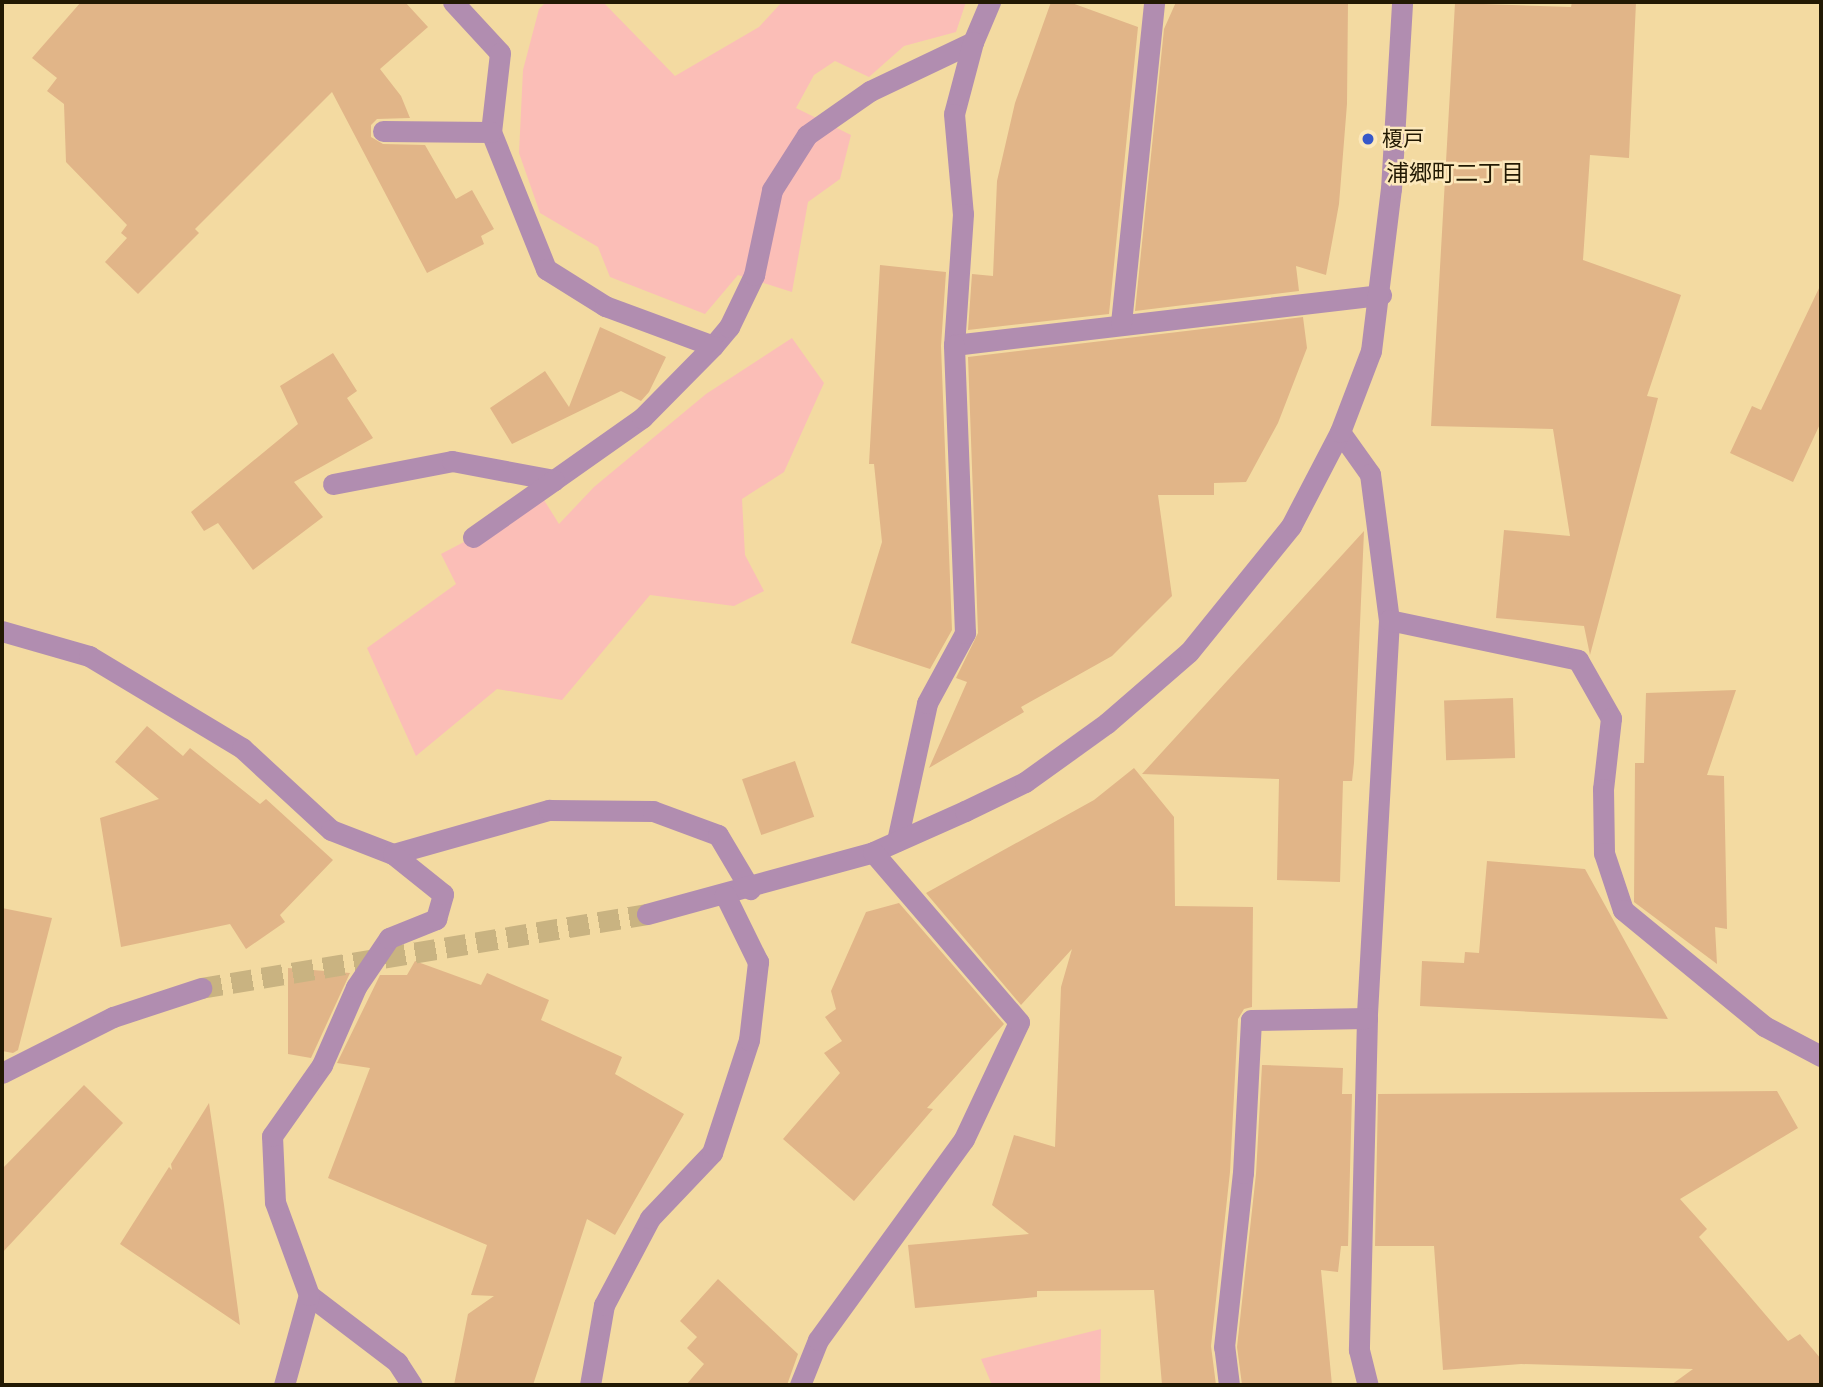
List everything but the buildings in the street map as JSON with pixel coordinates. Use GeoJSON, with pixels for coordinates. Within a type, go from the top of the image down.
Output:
{"type":"FeatureCollection","features":[{"type":"Feature","properties":{"kind":"street"},"geometry":{"type":"LineString","coordinates":[[453,2],[500,53],[491,132],[546,269],[605,306],[713,345]]}},
{"type":"Feature","properties":{"kind":"street"},"geometry":{"type":"LineString","coordinates":[[897,841],[927,703],[965,634],[954,345],[962,214],[954,114],[973,42],[990,2]]}},
{"type":"Feature","properties":{"kind":"street"},"geometry":{"type":"LineString","coordinates":[[1121,323],[1154,2]]}},
{"type":"Feature","properties":{"kind":"street"},"geometry":{"type":"LineString","coordinates":[[647,914],[750,889],[873,852],[1025,782],[1107,723],[1189,652],[1292,526],[1340,432],[1371,351],[1381,295],[1402,2]]}},
{"type":"Feature","properties":{"kind":"street"},"geometry":{"type":"LineString","coordinates":[[473,537],[642,418],[729,327],[754,275],[772,190],[807,135],[870,91],[973,42]]}},
{"type":"Feature","properties":{"kind":"street"},"geometry":{"type":"LineString","coordinates":[[383,131],[491,132]]}},
{"type":"Feature","properties":{"kind":"street"},"geometry":{"type":"LineString","coordinates":[[954,345],[1121,323],[1381,295]]}},
{"type":"Feature","properties":{"kind":"street"},"geometry":{"type":"LineString","coordinates":[[1340,432],[1370,474],[1390,620],[1367,1018],[1359,1350],[1368,1385]]}},
{"type":"Feature","properties":{"kind":"street"},"geometry":{"type":"LineString","coordinates":[[333,484],[452,461],[554,480]]}},
{"type":"Feature","properties":{"kind":"street"},"geometry":{"type":"LineString","coordinates":[[1390,620],[1578,660],[1611,718],[1603,789],[1604,853],[1623,910],[1764,1026],[1821,1056]]}},
{"type":"Feature","properties":{"kind":"street"},"geometry":{"type":"LineString","coordinates":[[2,631],[89,656],[242,748],[331,830],[393,855],[443,894],[436,919],[389,938],[356,987],[322,1065],[272,1136],[275,1202],[309,1295],[397,1362],[412,1385]]}},
{"type":"Feature","properties":{"kind":"street"},"geometry":{"type":"LineString","coordinates":[[393,855],[550,810],[653,811],[718,835],[750,889]]}},
{"type":"Feature","properties":{"kind":"street"},"geometry":{"type":"LineString","coordinates":[[800,1385],[818,1340],[964,1139],[1019,1022],[873,852]]}},
{"type":"Feature","properties":{"kind":"street"},"geometry":{"type":"LineString","coordinates":[[590,1385],[604,1305],[650,1218],[712,1153],[749,1040],[758,962],[725,895]]}},
{"type":"Feature","properties":{"kind":"street"},"geometry":{"type":"LineString","coordinates":[[2,1073],[113,1017],[201,988]]}},
{"type":"Feature","properties":{"kind":"street"},"geometry":{"type":"LineString","coordinates":[[1229,1385],[1224,1347],[1242,1173],[1251,1020],[1367,1018]]}},
{"type":"Feature","properties":{"kind":"street"},"geometry":{"type":"LineString","coordinates":[[284,1385],[309,1295]]}},
{"type":"Feature","properties":{"kind":"shaded area"},"geometry":{"type":"Polygon","coordinates":[[[546,2],[603,2],[675,76],[759,27],[782,2],[966,2],[956,32],[904,46],[869,77],[835,61],[814,75],[796,108],[851,135],[840,179],[808,202],[792,292],[738,275],[705,314],[610,277],[598,247],[540,213],[519,153],[523,70],[539,9],[546,2]]]}},
{"type":"Feature","properties":{"kind":"shaded area"},"geometry":{"type":"Polygon","coordinates":[[[792,338],[824,383],[784,472],[742,499],[745,555],[764,591],[734,606],[650,595],[562,700],[497,689],[416,756],[367,648],[456,584],[441,554],[544,500],[559,524],[594,487],[706,394],[792,338]]]}},
{"type":"Feature","properties":{"kind":"shaded area"},"geometry":{"type":"Polygon","coordinates":[[[1101,1329],[1100,1385],[992,1385],[981,1359],[1101,1329]]]}},
{"type":"Feature","properties":{"kind":"tunnel"},"geometry":{"type":"LineString","coordinates":[[201,988],[647,914]]}},
{"type":"Feature","properties":{"kind":"place","name":"榎戸"},"geometry":{"type":"Point","coordinates":[1368,139]}},
{"type":"Feature","properties":{"kind":"district","name":"浦郷町二丁目"},"geometry":{"type":"Point","coordinates":[1455,173]}}]}
